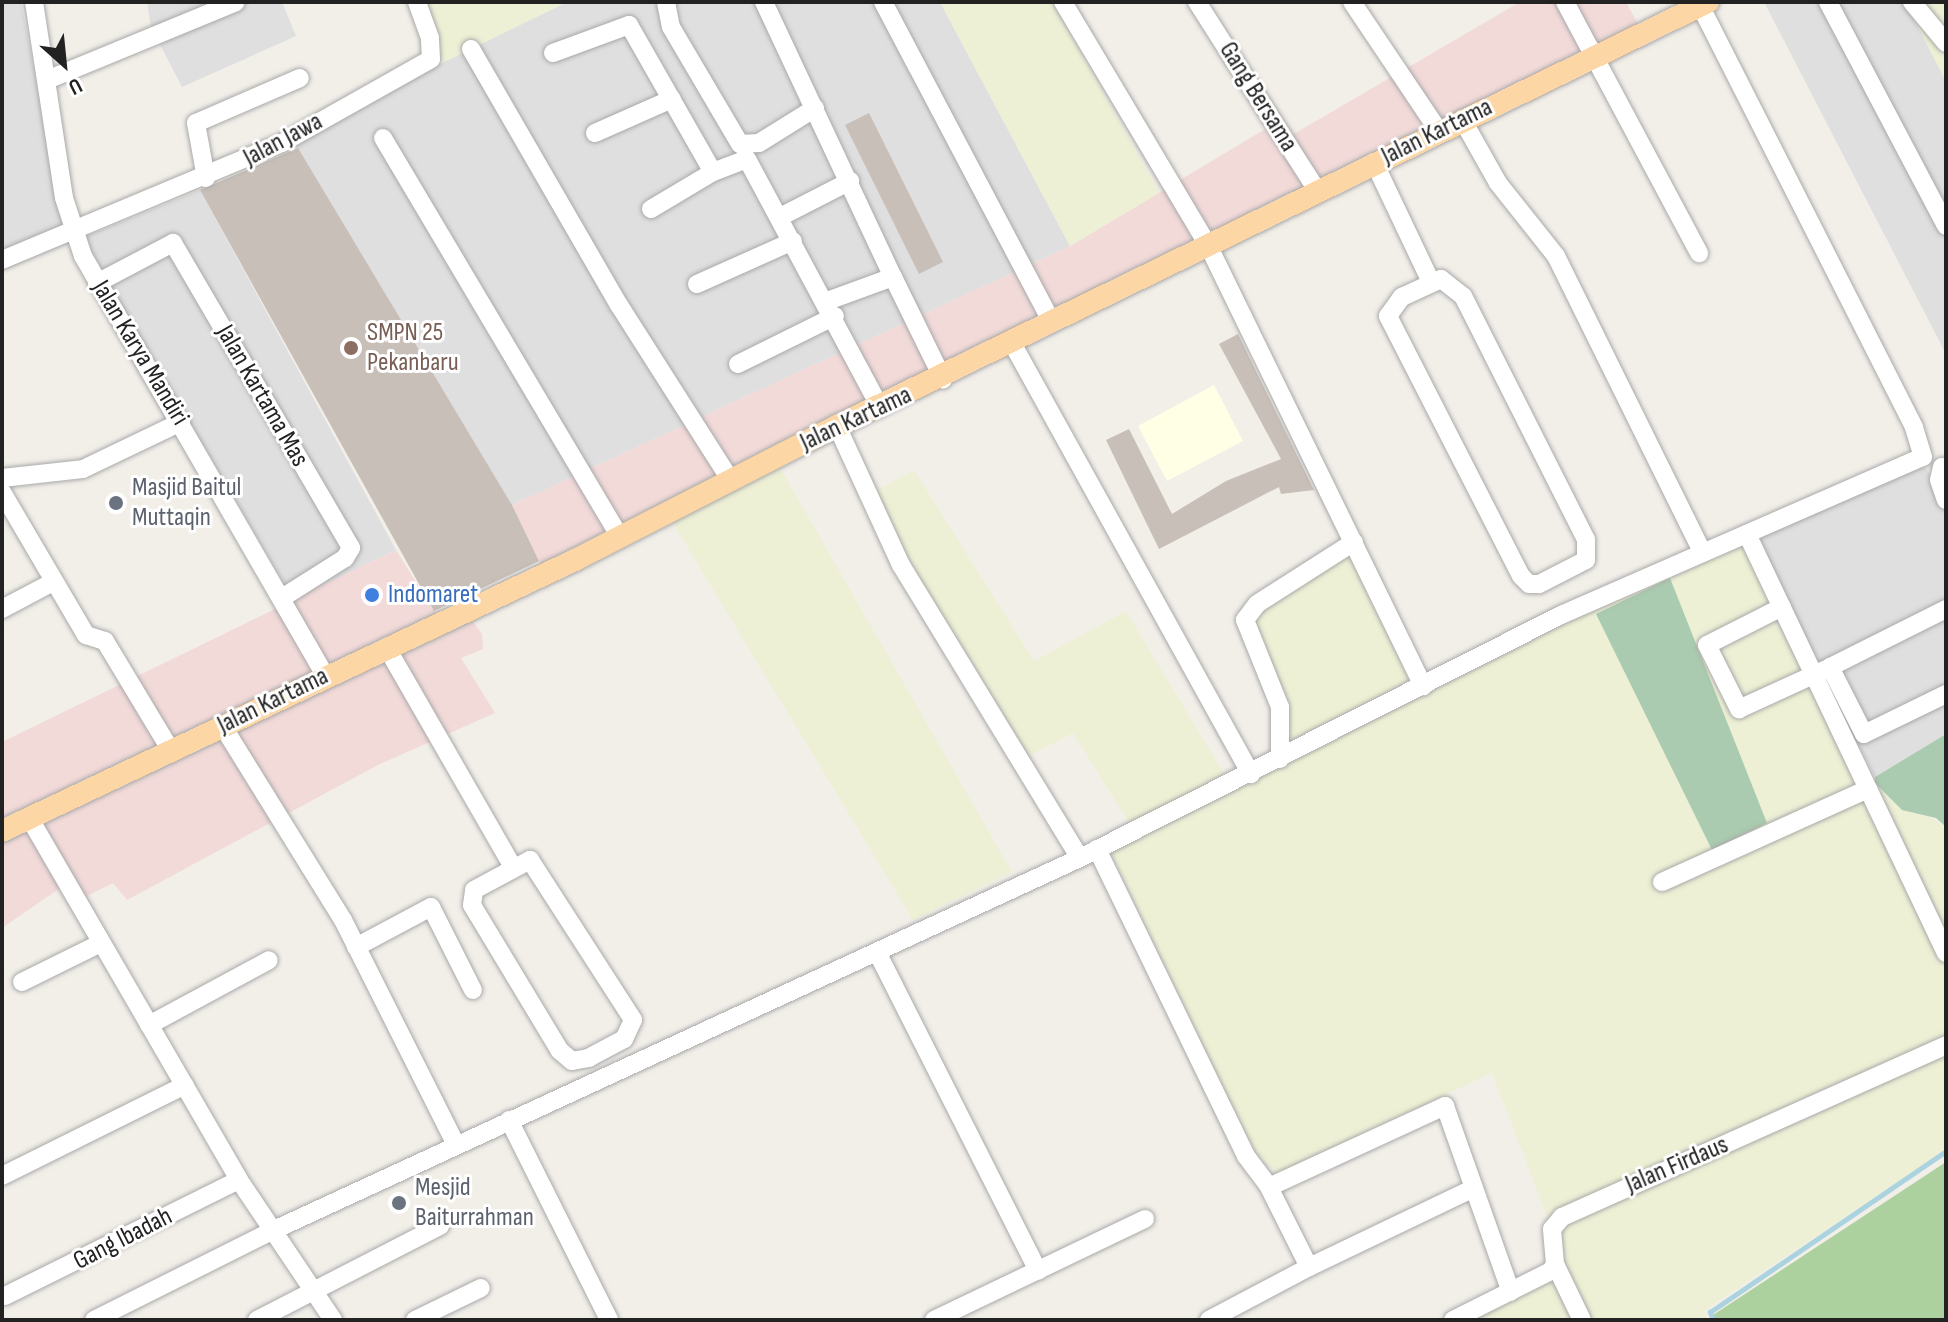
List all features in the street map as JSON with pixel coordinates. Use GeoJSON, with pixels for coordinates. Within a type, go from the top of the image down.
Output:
{"type":"FeatureCollection","features":[{"type":"Feature","properties":{"kind":"main road","name":"Jalan Kartama"},"geometry":{"type":"LineString","coordinates":[[2,831],[387,648],[837,426],[943,379],[1374,162],[1704,4]]}},
{"type":"Feature","properties":{"kind":"street","name":"Jalan Karya Mandiri"},"geometry":{"type":"LineString","coordinates":[[34,2],[74,233],[97,283],[181,422],[325,675]]}},
{"type":"Feature","properties":{"kind":"street"},"geometry":{"type":"LineString","coordinates":[[47,80],[198,10],[236,2]]}},
{"type":"Feature","properties":{"kind":"street","name":"Jalan Jawa"},"geometry":{"type":"LineString","coordinates":[[2,261],[206,178],[282,143],[431,59],[430,38],[417,2]]}},
{"type":"Feature","properties":{"kind":"street"},"geometry":{"type":"LineString","coordinates":[[666,2],[671,27],[740,144],[759,143],[815,108]]}},
{"type":"Feature","properties":{"kind":"street"},"geometry":{"type":"LineString","coordinates":[[764,2],[943,379]]}},
{"type":"Feature","properties":{"kind":"street"},"geometry":{"type":"LineString","coordinates":[[883,2],[1052,322]]}},
{"type":"Feature","properties":{"kind":"street"},"geometry":{"type":"LineString","coordinates":[[1063,2],[1208,245],[1423,686]]}},
{"type":"Feature","properties":{"kind":"street","name":"Gang Bersama"},"geometry":{"type":"LineString","coordinates":[[1197,2],[1318,192]]}},
{"type":"Feature","properties":{"kind":"street"},"geometry":{"type":"LineString","coordinates":[[1352,2],[1440,133]]}},
{"type":"Feature","properties":{"kind":"street"},"geometry":{"type":"LineString","coordinates":[[1565,2],[1597,56],[1699,253]]}},
{"type":"Feature","properties":{"kind":"street"},"geometry":{"type":"LineString","coordinates":[[1828,2],[1946,226]]}},
{"type":"Feature","properties":{"kind":"street"},"geometry":{"type":"LineString","coordinates":[[1912,2],[1946,43]]}},
{"type":"Feature","properties":{"kind":"street"},"geometry":{"type":"LineString","coordinates":[[1704,4],[1914,427],[1923,457]]}},
{"type":"Feature","properties":{"kind":"street"},"geometry":{"type":"LineString","coordinates":[[553,53],[629,25],[713,172]]}},
{"type":"Feature","properties":{"kind":"street"},"geometry":{"type":"LineString","coordinates":[[471,49],[619,305],[730,479]]}},
{"type":"Feature","properties":{"kind":"street"},"geometry":{"type":"LineString","coordinates":[[206,178],[196,123],[300,78]]}},
{"type":"Feature","properties":{"kind":"street"},"geometry":{"type":"LineString","coordinates":[[595,133],[672,99]]}},
{"type":"Feature","properties":{"kind":"street"},"geometry":{"type":"LineString","coordinates":[[1462,119],[1498,183],[1556,256],[1703,553]]}},
{"type":"Feature","properties":{"kind":"street"},"geometry":{"type":"LineString","coordinates":[[383,138],[618,534]]}},
{"type":"Feature","properties":{"kind":"street"},"geometry":{"type":"LineString","coordinates":[[651,209],[713,172],[747,159],[831,308],[880,407]]}},
{"type":"Feature","properties":{"kind":"street"},"geometry":{"type":"LineString","coordinates":[[1374,162],[1431,282]]}},
{"type":"Feature","properties":{"kind":"street"},"geometry":{"type":"LineString","coordinates":[[780,217],[850,181]]}},
{"type":"Feature","properties":{"kind":"street"},"geometry":{"type":"LineString","coordinates":[[697,284],[793,241]]}},
{"type":"Feature","properties":{"kind":"street","name":"Jalan Kartama Mas"},"geometry":{"type":"LineString","coordinates":[[97,283],[173,243],[351,548],[345,558],[282,598]]}},
{"type":"Feature","properties":{"kind":"street"},"geometry":{"type":"LineString","coordinates":[[738,364],[831,308],[893,277]]}},
{"type":"Feature","properties":{"kind":"street"},"geometry":{"type":"LineString","coordinates":[[1441,279],[1463,296],[1586,540],[1586,560],[1539,584],[1529,584],[1521,576],[1388,316],[1402,297],[1431,282],[1441,279]]}},
{"type":"Feature","properties":{"kind":"street"},"geometry":{"type":"LineString","coordinates":[[1012,343],[1251,774]]}},
{"type":"Feature","properties":{"kind":"street"},"geometry":{"type":"LineString","coordinates":[[2,478],[83,469],[181,422]]}},
{"type":"Feature","properties":{"kind":"street"},"geometry":{"type":"LineString","coordinates":[[837,426],[901,565],[1080,858]]}},
{"type":"Feature","properties":{"kind":"street"},"geometry":{"type":"LineString","coordinates":[[94,1320],[274,1230],[1080,858],[1561,615],[1923,457],[1944,466],[1939,480],[1946,500]]}},
{"type":"Feature","properties":{"kind":"street"},"geometry":{"type":"LineString","coordinates":[[2,492],[86,635],[105,641],[170,749]]}},
{"type":"Feature","properties":{"kind":"street"},"geometry":{"type":"LineString","coordinates":[[1747,534],[1782,607],[1864,734],[1946,694]]}},
{"type":"Feature","properties":{"kind":"street"},"geometry":{"type":"LineString","coordinates":[[1280,759],[1280,707],[1245,620],[1257,604],[1354,542]]}},
{"type":"Feature","properties":{"kind":"street"},"geometry":{"type":"LineString","coordinates":[[2,609],[53,582]]}},
{"type":"Feature","properties":{"kind":"street"},"geometry":{"type":"LineString","coordinates":[[1782,607],[1707,645],[1739,709],[1946,609]]}},
{"type":"Feature","properties":{"kind":"street"},"geometry":{"type":"LineString","coordinates":[[387,648],[513,867]]}},
{"type":"Feature","properties":{"kind":"street"},"geometry":{"type":"LineString","coordinates":[[1822,670],[1868,789],[1946,953]]}},
{"type":"Feature","properties":{"kind":"street"},"geometry":{"type":"LineString","coordinates":[[222,725],[356,947],[456,1145]]}},
{"type":"Feature","properties":{"kind":"street"},"geometry":{"type":"LineString","coordinates":[[1662,882],[1868,789]]}},
{"type":"Feature","properties":{"kind":"street"},"geometry":{"type":"LineString","coordinates":[[30,819],[239,1180],[315,1288],[333,1320]]}},
{"type":"Feature","properties":{"kind":"street"},"geometry":{"type":"LineString","coordinates":[[1097,849],[1246,1156],[1269,1187],[1309,1267]]}},
{"type":"Feature","properties":{"kind":"street"},"geometry":{"type":"LineString","coordinates":[[536,862],[633,1020],[624,1039],[589,1058],[572,1061],[560,1051],[472,905],[474,890],[513,867],[536,862]]}},
{"type":"Feature","properties":{"kind":"street"},"geometry":{"type":"LineString","coordinates":[[356,947],[431,907],[473,990]]}},
{"type":"Feature","properties":{"kind":"street"},"geometry":{"type":"LineString","coordinates":[[22,982],[101,943]]}},
{"type":"Feature","properties":{"kind":"street"},"geometry":{"type":"LineString","coordinates":[[877,952],[1038,1271]]}},
{"type":"Feature","properties":{"kind":"street"},"geometry":{"type":"LineString","coordinates":[[149,1025],[269,960]]}},
{"type":"Feature","properties":{"kind":"street","name":"Jalan Firdaus"},"geometry":{"type":"LineString","coordinates":[[1555,1264],[1552,1229],[1562,1217],[1946,1045]]}},
{"type":"Feature","properties":{"kind":"street"},"geometry":{"type":"LineString","coordinates":[[2,1176],[185,1085]]}},
{"type":"Feature","properties":{"kind":"street"},"geometry":{"type":"LineString","coordinates":[[1269,1187],[1445,1106],[1511,1292]]}},
{"type":"Feature","properties":{"kind":"street"},"geometry":{"type":"LineString","coordinates":[[509,1120],[609,1320]]}},
{"type":"Feature","properties":{"kind":"street","name":"Gang Ibadah"},"geometry":{"type":"LineString","coordinates":[[5,1296],[239,1180]]}},
{"type":"Feature","properties":{"kind":"street"},"geometry":{"type":"LineString","coordinates":[[1209,1320],[1309,1267],[1474,1188]]}},
{"type":"Feature","properties":{"kind":"street"},"geometry":{"type":"LineString","coordinates":[[934,1320],[1145,1219]]}},
{"type":"Feature","properties":{"kind":"street"},"geometry":{"type":"LineString","coordinates":[[257,1320],[440,1226]]}},
{"type":"Feature","properties":{"kind":"street"},"geometry":{"type":"LineString","coordinates":[[1462,1318],[1555,1264],[1582,1320]]}},
{"type":"Feature","properties":{"kind":"street"},"geometry":{"type":"LineString","coordinates":[[415,1320],[481,1288]]}},
{"type":"Feature","properties":{"kind":"shaded area"},"geometry":{"type":"Polygon","coordinates":[[[2,2],[21,2],[68,243],[2,271],[2,2]]]}},
{"type":"Feature","properties":{"kind":"shaded area"},"geometry":{"type":"Polygon","coordinates":[[[147,2],[282,2],[296,36],[182,87],[151,27],[147,2]]]}},
{"type":"Feature","properties":{"kind":"shaded area"},"geometry":{"type":"Polygon","coordinates":[[[430,2],[567,2],[444,62],[423,6],[430,2]]]}},
{"type":"Feature","properties":{"kind":"shaded area"},"geometry":{"type":"Polygon","coordinates":[[[567,2],[940,2],[1070,246],[512,505],[295,144],[436,66],[567,2]]]}},
{"type":"Feature","properties":{"kind":"shaded area"},"geometry":{"type":"Polygon","coordinates":[[[940,2],[1052,2],[1159,193],[1070,246],[940,2]]]}},
{"type":"Feature","properties":{"kind":"shaded area"},"geometry":{"type":"Polygon","coordinates":[[[1520,2],[1626,2],[1638,24],[541,565],[512,505],[1070,246],[1267,128],[1292,135],[1520,2]]]}},
{"type":"Feature","properties":{"kind":"shaded area"},"geometry":{"type":"Polygon","coordinates":[[[1764,2],[1905,2],[1946,81],[1946,354],[1764,2]]]}},
{"type":"Feature","properties":{"kind":"shaded area"},"geometry":{"type":"Polygon","coordinates":[[[1930,2],[1946,2],[1946,81],[1910,11],[1930,2]]]}},
{"type":"Feature","properties":{"kind":"shaded area"},"geometry":{"type":"Polygon","coordinates":[[[200,190],[396,550],[294,600],[82,238],[200,190]]]}},
{"type":"Feature","properties":{"kind":"shaded area"},"geometry":{"type":"Polygon","coordinates":[[[1214,385],[1243,441],[1167,481],[1138,426],[1214,385]]]}},
{"type":"Feature","properties":{"kind":"shaded area"},"geometry":{"type":"Polygon","coordinates":[[[777,462],[1012,872],[913,920],[668,515],[777,462]]]}},
{"type":"Feature","properties":{"kind":"shaded area"},"geometry":{"type":"Polygon","coordinates":[[[1915,466],[1926,468],[1931,476],[1946,474],[1946,734],[1875,777],[1754,538],[1915,466]]]}},
{"type":"Feature","properties":{"kind":"shaded area"},"geometry":{"type":"Polygon","coordinates":[[[914,470],[1034,661],[1126,611],[1229,782],[1288,753],[1288,704],[1253,617],[1354,546],[1417,689],[1747,534],[1875,783],[1946,827],[1946,1150],[1705,1310],[1708,1320],[1461,1320],[1550,1271],[1552,1229],[1492,1073],[1278,1172],[1255,1157],[1111,851],[1138,837],[1073,733],[1025,758],[969,673],[871,493],[914,470]]]}},
{"type":"Feature","properties":{"kind":"shaded area"},"geometry":{"type":"Polygon","coordinates":[[[396,550],[438,617],[462,607],[482,634],[483,649],[461,658],[495,713],[378,765],[127,900],[113,883],[77,901],[66,884],[2,928],[2,742],[396,550]]]}},
{"type":"Feature","properties":{"kind":"shaded area"},"geometry":{"type":"Polygon","coordinates":[[[1670,578],[1767,823],[1712,850],[1596,614],[1670,578]]]}},
{"type":"Feature","properties":{"kind":"shaded area"},"geometry":{"type":"Polygon","coordinates":[[[1946,734],[1946,827],[1936,818],[1902,810],[1875,783],[1875,777],[1946,734]]]}},
{"type":"Feature","properties":{"kind":"green space"},"geometry":{"type":"Polygon","coordinates":[[[1946,1162],[1946,1320],[1716,1320],[1713,1315],[1946,1162]]]}},
{"type":"Feature","properties":{"kind":"building"},"geometry":{"type":"Polygon","coordinates":[[[869,113],[943,262],[919,274],[845,125],[869,113]]]}},
{"type":"Feature","properties":{"kind":"building","name":"SMPN 25 Pekanbaru"},"geometry":{"type":"Polygon","coordinates":[[[298,148],[512,505],[539,561],[434,611],[200,190],[298,148]]]}},
{"type":"Feature","properties":{"kind":"building"},"geometry":{"type":"Polygon","coordinates":[[[1238,334],[1314,490],[1281,494],[1279,487],[1159,549],[1106,440],[1129,429],[1172,514],[1226,481],[1281,459],[1219,344],[1238,334]]]}},
{"type":"Feature","properties":{"kind":"waterway"},"geometry":{"type":"LineString","coordinates":[[1713,1320],[1710,1312],[1946,1151]]}},
{"type":"Feature","properties":{"kind":"place","name":"SMPN 25 Pekanbaru"},"geometry":{"type":"Point","coordinates":[351,348]}},
{"type":"Feature","properties":{"kind":"place","name":"Masjid Baitul Muttaqin"},"geometry":{"type":"Point","coordinates":[116,503]}},
{"type":"Feature","properties":{"kind":"place","name":"Indomaret"},"geometry":{"type":"Point","coordinates":[372,595]}},
{"type":"Feature","properties":{"kind":"place","name":"Mesjid Baiturrahman"},"geometry":{"type":"Point","coordinates":[399,1203]}}]}
